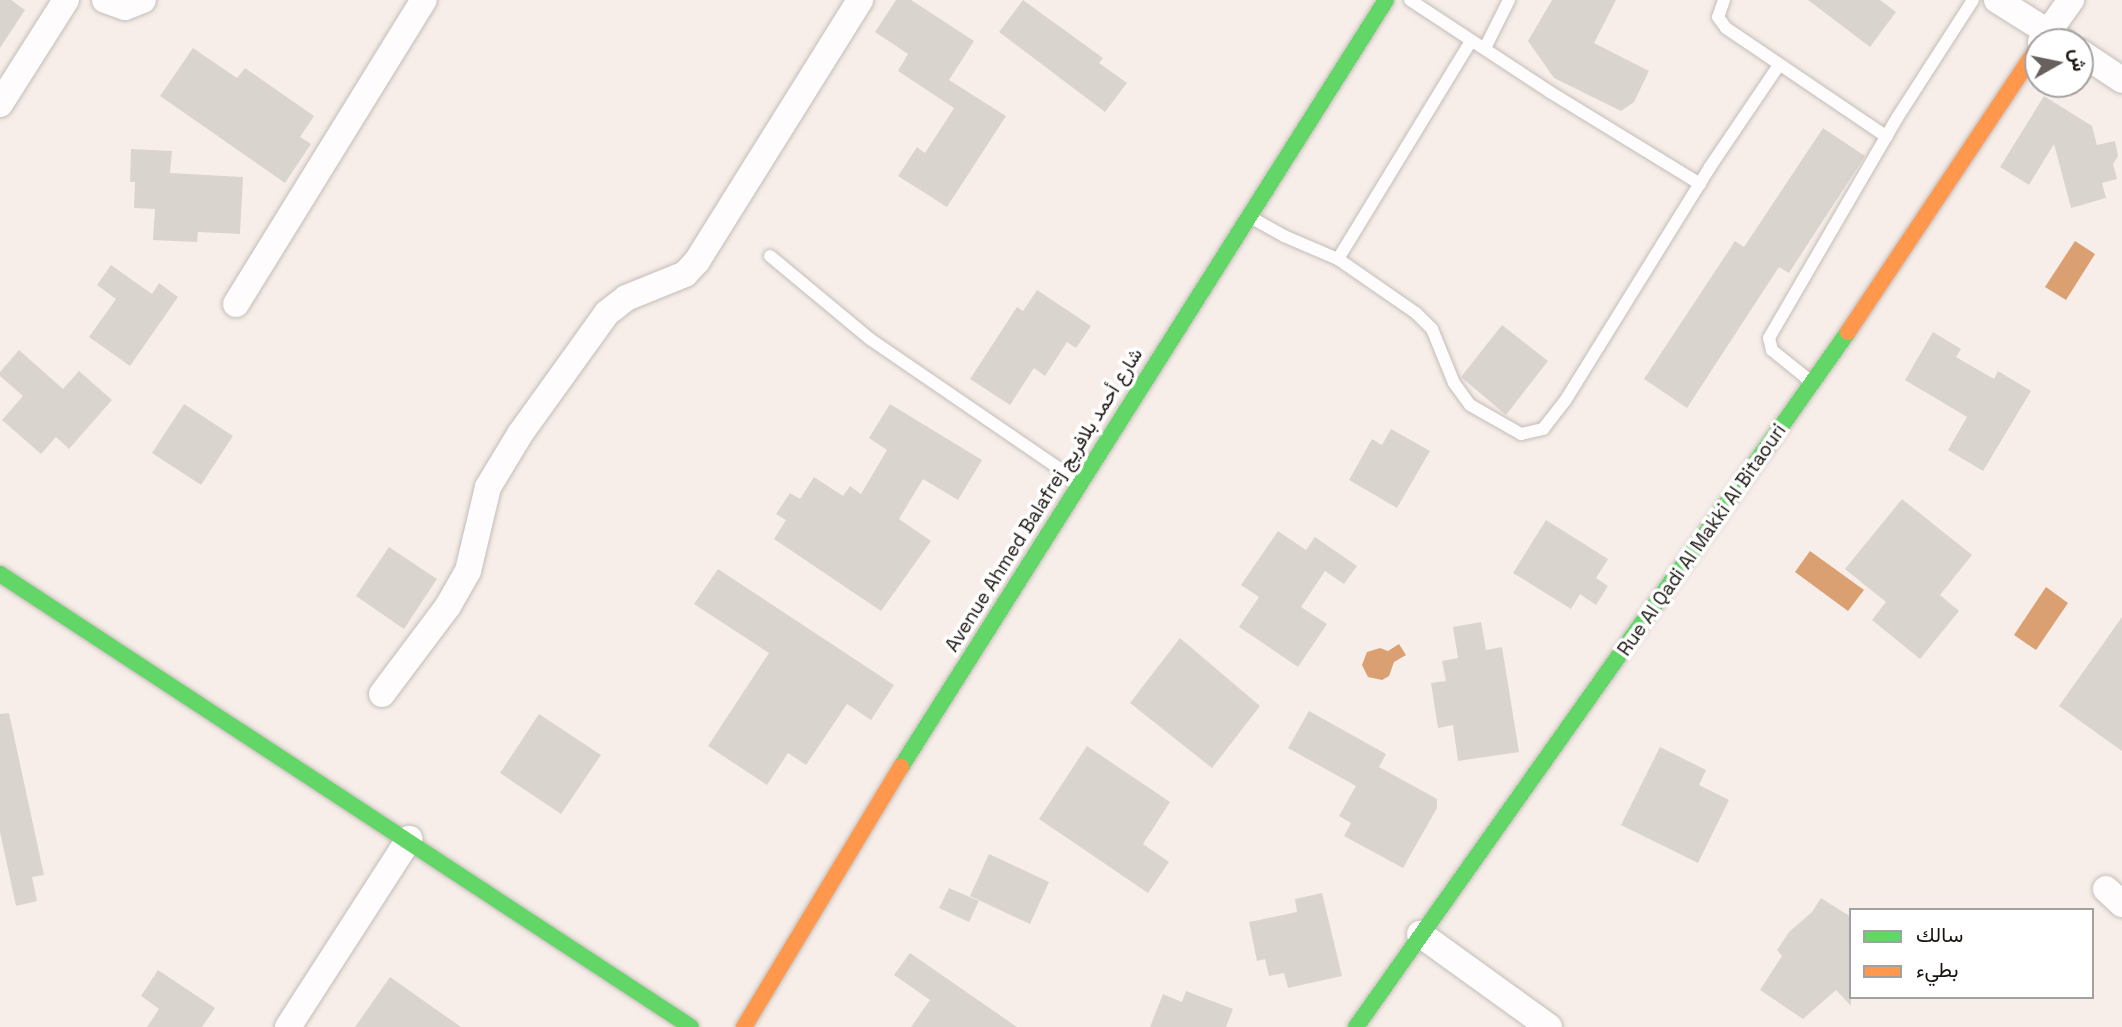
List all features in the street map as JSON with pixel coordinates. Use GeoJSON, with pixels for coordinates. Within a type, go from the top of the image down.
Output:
{"type":"FeatureCollection","features":[{"type":"Feature","properties":{"kind":"main road","name":"Avenue Ahmed Balafrej شارع أحمد بلافريج"},"geometry":{"type":"LineString","coordinates":[[744,1027],[843,858],[1386,0]]}},
{"type":"Feature","properties":{"kind":"main road","name":"Rue Al Qadi Al Makki Al Bitaouri"},"geometry":{"type":"LineString","coordinates":[[1356,1027],[1420,934],[1572,727],[2024,76]]}},
{"type":"Feature","properties":{"kind":"main road"},"geometry":{"type":"LineString","coordinates":[[0,573],[409,839],[691,1027]]}},
{"type":"Feature","properties":{"kind":"street"},"geometry":{"type":"LineString","coordinates":[[0,104],[66,0]]}},
{"type":"Feature","properties":{"kind":"street"},"geometry":{"type":"LineString","coordinates":[[105,0],[125,7],[143,0]]}},
{"type":"Feature","properties":{"kind":"street"},"geometry":{"type":"LineString","coordinates":[[236,304],[424,0]]}},
{"type":"Feature","properties":{"kind":"street"},"geometry":{"type":"LineString","coordinates":[[382,694],[448,606],[468,571],[488,487],[520,434],[607,313],[626,298],[685,274],[697,261],[860,0]]}},
{"type":"Feature","properties":{"kind":"street"},"geometry":{"type":"LineString","coordinates":[[1997,0],[2032,28]]}},
{"type":"Feature","properties":{"kind":"street","name":"Rue Al Qadi Al Makki Al Bitaouri"},"geometry":{"type":"LineString","coordinates":[[2055,28],[2071,0]]}},
{"type":"Feature","properties":{"kind":"street"},"geometry":{"type":"LineString","coordinates":[[2094,61],[2122,80]]}},
{"type":"Feature","properties":{"kind":"street"},"geometry":{"type":"LineString","coordinates":[[288,1027],[409,839]]}},
{"type":"Feature","properties":{"kind":"street"},"geometry":{"type":"LineString","coordinates":[[1420,934],[1549,1027]]}},
{"type":"Feature","properties":{"kind":"lane"},"geometry":{"type":"LineString","coordinates":[[1410,0],[1550,92],[1700,184]]}},
{"type":"Feature","properties":{"kind":"lane"},"geometry":{"type":"LineString","coordinates":[[1485,48],[1509,0]]}},
{"type":"Feature","properties":{"kind":"lane"},"geometry":{"type":"LineString","coordinates":[[1724,0],[1718,17],[1726,28],[1887,137]]}},
{"type":"Feature","properties":{"kind":"lane"},"geometry":{"type":"LineString","coordinates":[[1812,383],[1772,350],[1769,338],[1887,137],[1973,0]]}},
{"type":"Feature","properties":{"kind":"lane"},"geometry":{"type":"LineString","coordinates":[[1338,259],[1471,41]]}},
{"type":"Feature","properties":{"kind":"lane"},"geometry":{"type":"LineString","coordinates":[[1250,217],[1284,236],[1338,259],[1416,313],[1432,329],[1454,383],[1470,405],[1521,434],[1543,429],[1564,401],[1700,184],[1779,65]]}},
{"type":"Feature","properties":{"kind":"lane"},"geometry":{"type":"LineString","coordinates":[[770,256],[870,339],[1079,483]]}},
{"type":"Feature","properties":{"kind":"shaded area"},"geometry":{"type":"Polygon","coordinates":[[[2075,241],[2095,254],[2066,300],[2045,287],[2075,241]]]}},
{"type":"Feature","properties":{"kind":"shaded area"},"geometry":{"type":"Polygon","coordinates":[[[1810,551],[1864,590],[1848,611],[1795,572],[1810,551]]]}},
{"type":"Feature","properties":{"kind":"shaded area"},"geometry":{"type":"Polygon","coordinates":[[[2046,587],[2068,603],[2036,650],[2014,635],[2046,587]]]}},
{"type":"Feature","properties":{"kind":"shaded area"},"geometry":{"type":"Polygon","coordinates":[[[1399,644],[1406,655],[1394,662],[1389,676],[1382,680],[1368,677],[1362,665],[1367,652],[1380,648],[1388,651],[1399,644]]]}},
{"type":"Feature","properties":{"kind":"building"},"geometry":{"type":"Polygon","coordinates":[[[0,0],[11,0],[25,10],[0,48],[0,0]]]}},
{"type":"Feature","properties":{"kind":"building"},"geometry":{"type":"Polygon","coordinates":[[[896,0],[911,0],[974,41],[949,80],[1006,116],[947,207],[898,176],[917,147],[925,153],[954,108],[898,71],[908,54],[875,32],[896,0]]]}},
{"type":"Feature","properties":{"kind":"building"},"geometry":{"type":"Polygon","coordinates":[[[1023,0],[1103,58],[1099,63],[1127,83],[1105,112],[999,32],[1023,0]]]}},
{"type":"Feature","properties":{"kind":"building"},"geometry":{"type":"Polygon","coordinates":[[[1552,0],[1616,0],[1594,43],[1649,71],[1634,102],[1621,111],[1554,78],[1528,41],[1552,0]]]}},
{"type":"Feature","properties":{"kind":"building"},"geometry":{"type":"Polygon","coordinates":[[[1808,0],[1880,0],[1896,12],[1870,47],[1808,0]]]}},
{"type":"Feature","properties":{"kind":"building"},"geometry":{"type":"Polygon","coordinates":[[[193,48],[237,78],[245,68],[314,116],[300,137],[311,144],[285,183],[160,96],[193,48]]]}},
{"type":"Feature","properties":{"kind":"building"},"geometry":{"type":"Polygon","coordinates":[[[2043,98],[2047,98],[2092,126],[2097,145],[2115,141],[2118,156],[2113,164],[2117,179],[2102,183],[2106,198],[2071,208],[2054,144],[2029,185],[2000,167],[2043,98]]]}},
{"type":"Feature","properties":{"kind":"building"},"geometry":{"type":"Polygon","coordinates":[[[1823,128],[1865,156],[1789,273],[1779,267],[1687,408],[1644,379],[1735,241],[1744,247],[1823,128]]]}},
{"type":"Feature","properties":{"kind":"building"},"geometry":{"type":"Polygon","coordinates":[[[131,149],[172,151],[170,173],[243,177],[240,234],[198,232],[197,242],[153,240],[155,209],[134,208],[135,182],[130,182],[131,149]]]}},
{"type":"Feature","properties":{"kind":"building"},"geometry":{"type":"Polygon","coordinates":[[[111,265],[152,294],[159,283],[178,297],[130,366],[89,337],[116,299],[97,285],[111,265]]]}},
{"type":"Feature","properties":{"kind":"building"},"geometry":{"type":"Polygon","coordinates":[[[1037,290],[1091,326],[1076,348],[1067,342],[1045,376],[1034,368],[1010,405],[970,379],[1017,307],[1023,311],[1037,290]]]}},
{"type":"Feature","properties":{"kind":"building"},"geometry":{"type":"Polygon","coordinates":[[[1502,325],[1548,361],[1506,415],[1461,377],[1502,325]]]}},
{"type":"Feature","properties":{"kind":"building"},"geometry":{"type":"Polygon","coordinates":[[[1933,332],[1961,349],[1956,357],[1994,379],[1998,371],[2031,391],[1983,471],[1948,450],[1967,417],[1905,380],[1933,332]]]}},
{"type":"Feature","properties":{"kind":"building"},"geometry":{"type":"Polygon","coordinates":[[[19,350],[63,389],[79,371],[112,400],[69,449],[56,437],[41,454],[2,420],[23,396],[0,376],[0,372],[19,350]]]}},
{"type":"Feature","properties":{"kind":"building"},"geometry":{"type":"Polygon","coordinates":[[[184,404],[233,436],[201,485],[152,453],[184,404]]]}},
{"type":"Feature","properties":{"kind":"building"},"geometry":{"type":"Polygon","coordinates":[[[890,404],[982,460],[958,500],[923,479],[899,519],[931,541],[881,611],[774,539],[786,520],[776,514],[790,493],[800,499],[814,477],[843,496],[850,486],[861,494],[887,450],[869,438],[890,404]]]}},
{"type":"Feature","properties":{"kind":"building"},"geometry":{"type":"Polygon","coordinates":[[[1391,429],[1430,451],[1397,508],[1349,480],[1372,439],[1382,445],[1391,429]]]}},
{"type":"Feature","properties":{"kind":"building"},"geometry":{"type":"Polygon","coordinates":[[[1902,499],[1972,555],[1940,595],[1959,611],[1920,659],[1872,620],[1886,602],[1845,569],[1902,499]]]}},
{"type":"Feature","properties":{"kind":"building"},"geometry":{"type":"Polygon","coordinates":[[[1546,520],[1608,559],[1596,578],[1608,586],[1596,605],[1580,594],[1571,609],[1513,573],[1546,520]]]}},
{"type":"Feature","properties":{"kind":"building"},"geometry":{"type":"Polygon","coordinates":[[[1278,531],[1306,550],[1315,537],[1357,566],[1344,584],[1325,571],[1301,607],[1327,624],[1298,667],[1239,627],[1259,597],[1241,585],[1278,531]]]}},
{"type":"Feature","properties":{"kind":"building"},"geometry":{"type":"Polygon","coordinates":[[[389,547],[437,579],[404,629],[356,596],[389,547]]]}},
{"type":"Feature","properties":{"kind":"building"},"geometry":{"type":"Polygon","coordinates":[[[718,569],[894,685],[871,720],[847,704],[806,765],[788,753],[767,785],[708,746],[769,653],[694,604],[718,569]]]}},
{"type":"Feature","properties":{"kind":"building"},"geometry":{"type":"Polygon","coordinates":[[[2122,617],[2122,751],[2059,706],[2122,617]]]}},
{"type":"Feature","properties":{"kind":"building"},"geometry":{"type":"Polygon","coordinates":[[[1481,622],[1486,650],[1502,647],[1519,752],[1458,761],[1453,725],[1438,728],[1431,683],[1446,681],[1442,661],[1458,658],[1453,627],[1481,622]]]}},
{"type":"Feature","properties":{"kind":"building"},"geometry":{"type":"Polygon","coordinates":[[[1180,638],[1260,706],[1212,768],[1130,703],[1180,638]]]}},
{"type":"Feature","properties":{"kind":"building"},"geometry":{"type":"Polygon","coordinates":[[[1309,711],[1386,754],[1379,767],[1437,799],[1437,808],[1403,868],[1344,836],[1351,823],[1339,816],[1356,786],[1288,748],[1309,711]]]}},
{"type":"Feature","properties":{"kind":"building"},"geometry":{"type":"Polygon","coordinates":[[[9,713],[44,875],[32,877],[37,901],[16,906],[0,832],[0,714],[9,713]]]}},
{"type":"Feature","properties":{"kind":"building"},"geometry":{"type":"Polygon","coordinates":[[[539,714],[601,755],[561,814],[500,773],[539,714]]]}},
{"type":"Feature","properties":{"kind":"building"},"geometry":{"type":"Polygon","coordinates":[[[1087,746],[1170,802],[1143,844],[1169,862],[1148,893],[1039,819],[1087,746]]]}},
{"type":"Feature","properties":{"kind":"building"},"geometry":{"type":"Polygon","coordinates":[[[1660,747],[1706,770],[1699,785],[1729,800],[1698,863],[1621,825],[1660,747]]]}},
{"type":"Feature","properties":{"kind":"building"},"geometry":{"type":"Polygon","coordinates":[[[989,854],[1049,882],[1030,924],[970,896],[989,854]]]}},
{"type":"Feature","properties":{"kind":"building"},"geometry":{"type":"Polygon","coordinates":[[[949,888],[979,901],[969,922],[939,908],[949,888]]]}},
{"type":"Feature","properties":{"kind":"building"},"geometry":{"type":"Polygon","coordinates":[[[1322,893],[1342,976],[1288,988],[1284,973],[1269,976],[1265,959],[1257,961],[1249,922],[1297,912],[1295,899],[1322,893]]]}},
{"type":"Feature","properties":{"kind":"building"},"geometry":{"type":"Polygon","coordinates":[[[1821,898],[1849,916],[1851,1006],[1836,990],[1803,1019],[1760,990],[1782,956],[1777,950],[1789,932],[1812,912],[1821,898]]]}},
{"type":"Feature","properties":{"kind":"building"},"geometry":{"type":"Polygon","coordinates":[[[910,953],[1017,1027],[911,1027],[930,1000],[894,975],[910,953]]]}},
{"type":"Feature","properties":{"kind":"building"},"geometry":{"type":"Polygon","coordinates":[[[158,970],[215,1008],[202,1027],[147,1027],[159,1009],[141,996],[158,970]]]}},
{"type":"Feature","properties":{"kind":"building"},"geometry":{"type":"Polygon","coordinates":[[[390,977],[461,1027],[355,1027],[390,977]]]}},
{"type":"Feature","properties":{"kind":"building"},"geometry":{"type":"Polygon","coordinates":[[[1186,991],[1233,1009],[1226,1027],[1150,1027],[1163,994],[1182,1002],[1186,991]]]}},
{"type":"Feature","properties":{"kind":"traffic: fast"},"geometry":{"type":"LineString","coordinates":[[901,767],[1386,0]]}},
{"type":"Feature","properties":{"kind":"traffic: fast"},"geometry":{"type":"LineString","coordinates":[[1356,1027],[1848,332]]}},
{"type":"Feature","properties":{"kind":"traffic: fast"},"geometry":{"type":"LineString","coordinates":[[0,574],[691,1027]]}},
{"type":"Feature","properties":{"kind":"traffic: slow"},"geometry":{"type":"LineString","coordinates":[[1848,332],[2024,68]]}},
{"type":"Feature","properties":{"kind":"traffic: slow"},"geometry":{"type":"LineString","coordinates":[[744,1027],[901,767]]}}]}
